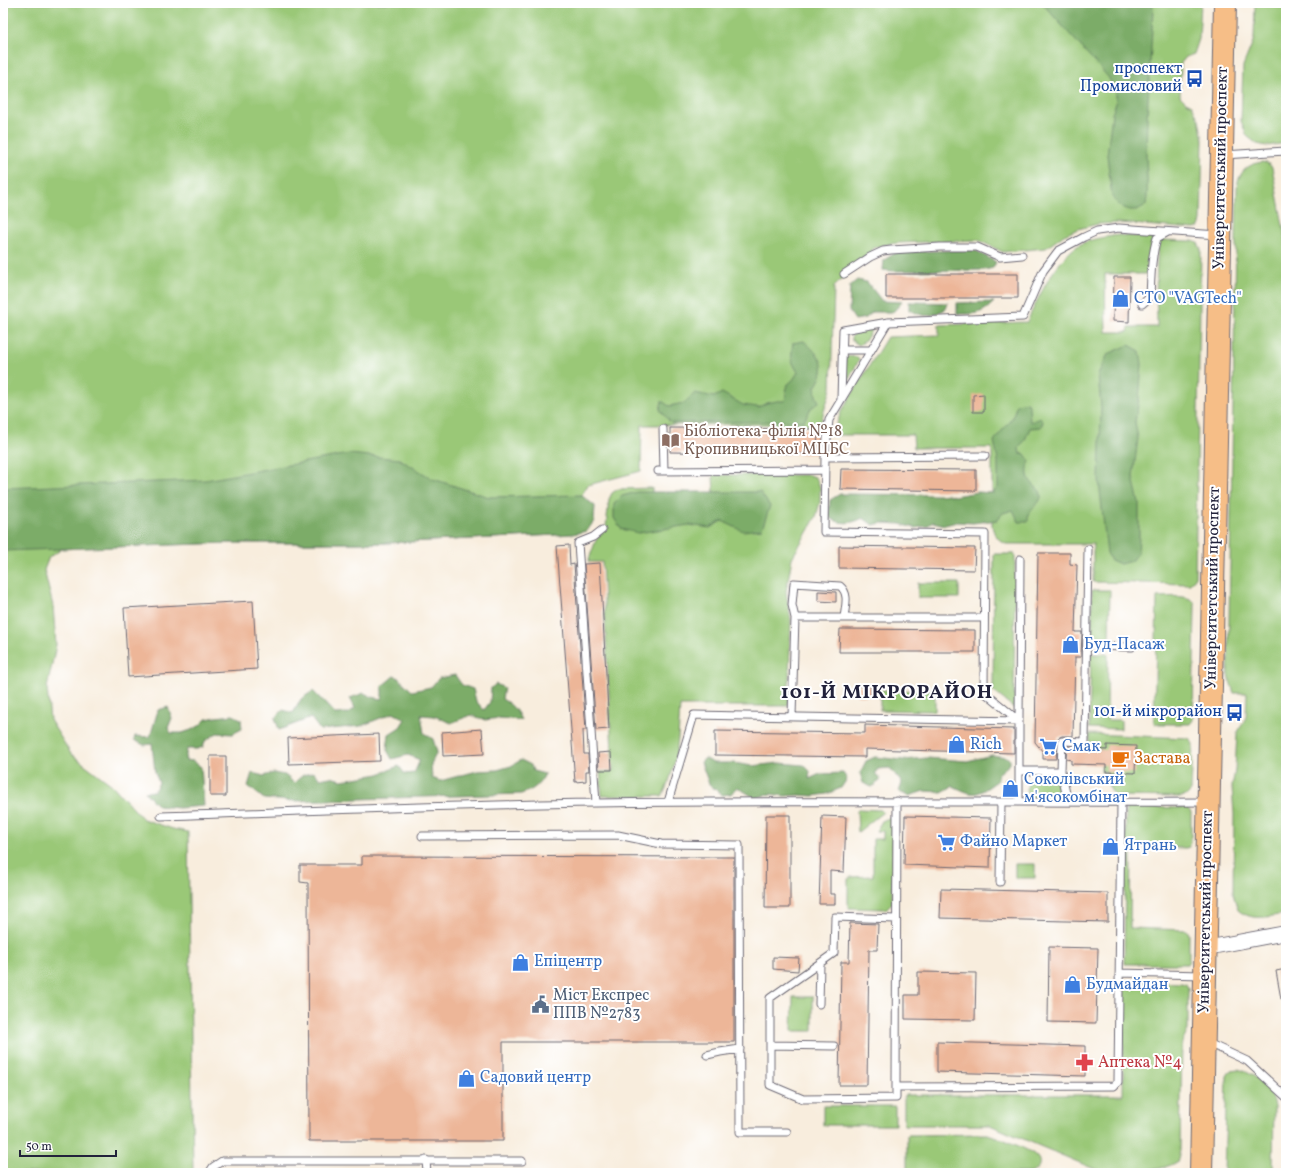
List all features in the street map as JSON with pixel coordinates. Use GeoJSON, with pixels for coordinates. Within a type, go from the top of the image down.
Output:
{"type":"FeatureCollection","features":[{"type":"Feature","properties":{"kind":"main road","name":"Університетський проспект"},"geometry":{"type":"LineString","coordinates":[[1201,1173],[1225,3]]}},
{"type":"Feature","properties":{"kind":"street"},"geometry":{"type":"LineString","coordinates":[[1206,948],[1286,932]]}},
{"type":"Feature","properties":{"kind":"lane"},"geometry":{"type":"LineString","coordinates":[[1222,155],[1286,151]]}},
{"type":"Feature","properties":{"kind":"lane"},"geometry":{"type":"LineString","coordinates":[[841,399],[843,330],[888,322],[1023,317],[1043,272],[1058,251],[1084,236],[1097,231],[1119,228],[1220,235]]}},
{"type":"Feature","properties":{"kind":"lane"},"geometry":{"type":"LineString","coordinates":[[1142,304],[1150,297],[1151,274],[1157,238],[1168,232]]}},
{"type":"Feature","properties":{"kind":"lane"},"geometry":{"type":"LineString","coordinates":[[844,274],[870,257],[883,251],[892,250],[940,247],[977,247],[1000,257],[1022,255]]}},
{"type":"Feature","properties":{"kind":"lane"},"geometry":{"type":"LineString","coordinates":[[888,322],[829,420],[825,457],[824,532],[985,534],[984,692],[1019,720]]}},
{"type":"Feature","properties":{"kind":"lane"},"geometry":{"type":"LineString","coordinates":[[842,350],[871,350]]}},
{"type":"Feature","properties":{"kind":"lane"},"geometry":{"type":"LineString","coordinates":[[663,429],[661,471],[825,470]]}},
{"type":"Feature","properties":{"kind":"lane"},"geometry":{"type":"LineString","coordinates":[[825,457],[985,456]]}},
{"type":"Feature","properties":{"kind":"lane"},"geometry":{"type":"LineString","coordinates":[[596,803],[578,543],[593,537],[602,530]]}},
{"type":"Feature","properties":{"kind":"lane"},"geometry":{"type":"LineString","coordinates":[[1068,802],[1061,771],[1062,741],[1085,742],[1088,549]]}},
{"type":"Feature","properties":{"kind":"lane"},"geometry":{"type":"LineString","coordinates":[[1019,802],[1020,559]]}},
{"type":"Feature","properties":{"kind":"lane"},"geometry":{"type":"LineString","coordinates":[[792,716],[795,618],[792,605],[794,583],[840,586],[845,590],[847,595],[844,618]]}},
{"type":"Feature","properties":{"kind":"lane"},"geometry":{"type":"LineString","coordinates":[[795,618],[984,618]]}},
{"type":"Feature","properties":{"kind":"lane"},"geometry":{"type":"LineString","coordinates":[[1087,646],[1132,647]]}},
{"type":"Feature","properties":{"kind":"lane"},"geometry":{"type":"LineString","coordinates":[[668,802],[694,715],[1019,720]]}},
{"type":"Feature","properties":{"kind":"lane"},"geometry":{"type":"LineString","coordinates":[[1019,771],[1061,771]]}},
{"type":"Feature","properties":{"kind":"lane"},"geometry":{"type":"LineString","coordinates":[[896,919],[835,918],[834,953],[770,998],[770,1085],[803,1099],[896,1098],[897,801]]}},
{"type":"Feature","properties":{"kind":"lane"},"geometry":{"type":"LineString","coordinates":[[161,816],[349,809],[668,802],[1209,802]]}},
{"type":"Feature","properties":{"kind":"lane"},"geometry":{"type":"LineString","coordinates":[[1000,882],[1001,802]]}},
{"type":"Feature","properties":{"kind":"lane"},"geometry":{"type":"LineString","coordinates":[[896,1086],[1114,1086],[1118,1082],[1121,802]]}},
{"type":"Feature","properties":{"kind":"lane"},"geometry":{"type":"LineString","coordinates":[[422,836],[618,835],[661,844],[739,845],[740,1132],[787,1132]]}},
{"type":"Feature","properties":{"kind":"lane"},"geometry":{"type":"LineString","coordinates":[[819,1004],[820,963]]}},
{"type":"Feature","properties":{"kind":"lane"},"geometry":{"type":"LineString","coordinates":[[1119,973],[1205,975]]}},
{"type":"Feature","properties":{"kind":"lane"},"geometry":{"type":"LineString","coordinates":[[1204,1042],[1247,1060],[1286,1097]]}},
{"type":"Feature","properties":{"kind":"lane"},"geometry":{"type":"LineString","coordinates":[[770,1045],[834,1046]]}},
{"type":"Feature","properties":{"kind":"lane"},"geometry":{"type":"LineString","coordinates":[[706,1055],[740,1049]]}},
{"type":"Feature","properties":{"kind":"lane"},"geometry":{"type":"LineString","coordinates":[[426,1160],[427,1173]]}},
{"type":"Feature","properties":{"kind":"lane"},"geometry":{"type":"LineString","coordinates":[[209,1173],[213,1167],[222,1161],[522,1161]]}},
{"type":"Feature","properties":{"kind":"green space"},"geometry":{"type":"Polygon","coordinates":[[[3,3],[1201,3],[1199,39],[1194,54],[1186,57],[1181,63],[1180,96],[1192,105],[1199,120],[1203,140],[1201,221],[1199,227],[1195,229],[1119,223],[1098,224],[1078,229],[1064,235],[1046,248],[1003,252],[978,240],[897,243],[874,248],[834,287],[831,389],[820,424],[642,425],[641,471],[588,485],[556,535],[386,543],[228,543],[64,548],[49,557],[44,570],[53,606],[56,645],[47,688],[50,720],[71,754],[112,785],[143,819],[173,829],[188,832],[193,1173],[3,1173],[3,3]]]}},
{"type":"Feature","properties":{"kind":"green space"},"geometry":{"type":"Polygon","coordinates":[[[1042,3],[1152,3],[1153,8],[1146,150],[1147,198],[1146,205],[1137,210],[1129,210],[1120,206],[1112,197],[1107,155],[1112,114],[1116,103],[1116,92],[1108,77],[1042,3]]]}},
{"type":"Feature","properties":{"kind":"green space"},"geometry":{"type":"Polygon","coordinates":[[[1255,3],[1286,3],[1286,143],[1267,146],[1257,144],[1247,136],[1241,121],[1243,66],[1254,39],[1255,3]]]}},
{"type":"Feature","properties":{"kind":"green space"},"geometry":{"type":"Polygon","coordinates":[[[1262,162],[1267,163],[1272,167],[1286,241],[1286,914],[1255,917],[1243,914],[1238,910],[1233,894],[1234,814],[1232,787],[1235,770],[1237,734],[1246,717],[1247,693],[1234,693],[1228,675],[1237,188],[1239,178],[1244,170],[1252,165],[1262,162]]]}},
{"type":"Feature","properties":{"kind":"green space"},"geometry":{"type":"Polygon","coordinates":[[[1119,235],[1154,238],[1151,244],[1146,274],[1105,274],[1106,332],[1128,332],[1129,327],[1157,327],[1157,257],[1161,240],[1193,241],[1198,243],[1201,250],[1195,578],[1190,584],[1093,582],[1093,544],[1006,544],[1001,541],[995,535],[992,526],[992,448],[914,448],[913,435],[837,435],[837,423],[841,412],[887,337],[939,335],[939,325],[1027,322],[1043,289],[1065,257],[1087,241],[1119,235]]]}},
{"type":"Feature","properties":{"kind":"green space"},"geometry":{"type":"Polygon","coordinates":[[[975,250],[996,262],[993,268],[985,270],[883,270],[884,260],[897,252],[975,250]]]}},
{"type":"Feature","properties":{"kind":"green space"},"geometry":{"type":"Polygon","coordinates":[[[857,280],[867,282],[882,301],[902,302],[893,312],[873,312],[866,318],[855,320],[849,311],[850,286],[857,280]]]}},
{"type":"Feature","properties":{"kind":"green space"},"geometry":{"type":"Polygon","coordinates":[[[909,302],[948,303],[946,309],[928,316],[909,310],[909,302]]]}},
{"type":"Feature","properties":{"kind":"green space"},"geometry":{"type":"Polygon","coordinates":[[[994,302],[982,312],[957,314],[957,303],[994,302]]]}},
{"type":"Feature","properties":{"kind":"green space"},"geometry":{"type":"Polygon","coordinates":[[[864,329],[869,329],[871,331],[865,341],[859,345],[851,340],[851,337],[854,334],[864,329]]]}},
{"type":"Feature","properties":{"kind":"green space"},"geometry":{"type":"Polygon","coordinates":[[[804,341],[815,352],[821,362],[822,373],[815,387],[816,396],[819,402],[811,408],[804,421],[671,423],[660,410],[662,401],[669,406],[684,403],[695,393],[714,397],[722,393],[743,405],[758,407],[767,403],[785,401],[787,385],[793,380],[798,372],[792,358],[793,343],[804,341]]]}},
{"type":"Feature","properties":{"kind":"green space"},"geometry":{"type":"Polygon","coordinates":[[[1129,345],[1140,351],[1142,364],[1139,399],[1135,422],[1138,438],[1133,477],[1139,503],[1139,537],[1138,553],[1132,561],[1120,564],[1111,560],[1107,554],[1099,481],[1101,408],[1098,374],[1108,354],[1129,345]]]}},
{"type":"Feature","properties":{"kind":"green space"},"geometry":{"type":"Polygon","coordinates":[[[848,356],[857,357],[859,360],[844,388],[845,359],[848,356]]]}},
{"type":"Feature","properties":{"kind":"green space"},"geometry":{"type":"Polygon","coordinates":[[[1028,402],[1030,422],[1041,418],[1043,422],[1041,427],[1030,428],[1025,440],[1019,448],[1020,454],[1024,453],[1030,461],[1028,467],[1029,479],[1041,494],[1039,502],[1029,513],[1028,522],[1019,522],[1013,510],[1003,513],[997,520],[973,523],[957,522],[945,525],[933,522],[927,526],[915,528],[900,524],[881,523],[873,525],[863,518],[854,522],[846,523],[833,520],[829,517],[830,500],[840,494],[948,494],[954,496],[978,492],[993,493],[998,487],[998,461],[994,441],[1012,418],[1017,404],[1028,402]]]}},
{"type":"Feature","properties":{"kind":"green space"},"geometry":{"type":"Polygon","coordinates":[[[349,454],[399,459],[433,479],[489,497],[581,495],[595,506],[594,521],[587,531],[556,535],[386,543],[228,543],[3,551],[3,488],[206,480],[349,454]]]}},
{"type":"Feature","properties":{"kind":"green space"},"geometry":{"type":"Polygon","coordinates":[[[713,475],[810,475],[815,477],[818,481],[820,488],[820,502],[816,517],[792,558],[786,592],[791,620],[788,706],[680,706],[678,741],[674,763],[662,796],[602,796],[600,772],[613,771],[602,562],[588,562],[596,540],[606,527],[609,499],[612,493],[618,489],[652,488],[652,495],[714,495],[713,475]]]}},
{"type":"Feature","properties":{"kind":"green space"},"geometry":{"type":"Polygon","coordinates":[[[637,492],[760,492],[770,506],[762,529],[743,531],[722,521],[710,528],[689,525],[638,533],[621,529],[614,518],[614,504],[622,496],[637,492]]]}},
{"type":"Feature","properties":{"kind":"green space"},"geometry":{"type":"Polygon","coordinates":[[[994,554],[1015,554],[1014,708],[993,691],[994,554]]]}},
{"type":"Feature","properties":{"kind":"green space"},"geometry":{"type":"Polygon","coordinates":[[[918,583],[959,583],[959,598],[918,598],[918,583]]]}},
{"type":"Feature","properties":{"kind":"green space"},"geometry":{"type":"Polygon","coordinates":[[[1092,590],[1110,590],[1109,637],[1092,637],[1092,590]]]}},
{"type":"Feature","properties":{"kind":"green space"},"geometry":{"type":"Polygon","coordinates":[[[1157,597],[1183,597],[1192,600],[1195,603],[1193,720],[1190,724],[1154,724],[1157,597]]]}},
{"type":"Feature","properties":{"kind":"green space"},"geometry":{"type":"Polygon","coordinates":[[[1091,654],[1108,654],[1107,720],[1121,720],[1121,729],[1089,728],[1091,654]]]}},
{"type":"Feature","properties":{"kind":"green space"},"geometry":{"type":"Polygon","coordinates":[[[395,675],[412,691],[431,687],[439,678],[455,675],[462,685],[473,689],[476,701],[484,710],[490,702],[491,688],[496,684],[504,688],[502,699],[518,713],[521,720],[499,718],[485,720],[471,715],[451,723],[434,716],[421,715],[424,733],[433,739],[437,752],[431,764],[432,778],[440,781],[477,771],[497,770],[511,766],[521,760],[531,765],[533,771],[545,774],[538,785],[521,794],[294,801],[264,799],[248,786],[252,773],[264,776],[273,773],[285,775],[294,783],[303,775],[314,772],[320,779],[330,777],[342,780],[379,774],[399,766],[405,774],[414,773],[420,760],[408,755],[392,759],[387,750],[389,734],[400,727],[405,719],[393,713],[361,726],[320,730],[311,718],[279,730],[275,718],[283,710],[293,713],[301,699],[313,691],[335,714],[349,713],[355,708],[350,698],[364,693],[372,697],[382,699],[382,686],[395,675]]]}},
{"type":"Feature","properties":{"kind":"green space"},"geometry":{"type":"Polygon","coordinates":[[[880,690],[935,691],[935,711],[880,710],[880,690]]]}},
{"type":"Feature","properties":{"kind":"green space"},"geometry":{"type":"Polygon","coordinates":[[[168,707],[172,718],[168,728],[171,733],[182,733],[191,730],[199,726],[206,719],[216,717],[233,715],[241,719],[242,729],[232,734],[217,733],[205,741],[203,747],[197,749],[187,749],[185,760],[193,761],[201,767],[204,806],[179,808],[158,806],[145,792],[154,791],[159,783],[155,772],[152,744],[144,745],[134,740],[135,736],[150,737],[158,710],[168,707]]]}},
{"type":"Feature","properties":{"kind":"green space"},"geometry":{"type":"Polygon","coordinates":[[[1089,734],[1189,738],[1193,744],[1191,791],[1186,796],[1181,797],[1115,796],[1111,791],[1106,772],[1101,772],[1102,749],[1089,748],[1089,734]]]}},
{"type":"Feature","properties":{"kind":"green space"},"geometry":{"type":"Polygon","coordinates":[[[992,755],[1007,757],[1010,760],[1010,764],[998,774],[997,781],[984,790],[976,793],[967,792],[953,786],[942,792],[924,791],[909,796],[899,792],[902,783],[890,768],[878,769],[875,773],[881,780],[872,787],[863,783],[860,773],[866,761],[875,757],[903,760],[927,758],[967,761],[992,755]]]}},
{"type":"Feature","properties":{"kind":"green space"},"geometry":{"type":"Polygon","coordinates":[[[705,758],[713,763],[734,763],[752,766],[779,763],[804,765],[810,771],[809,779],[820,774],[843,773],[847,779],[841,788],[827,794],[813,796],[785,796],[770,794],[755,798],[737,787],[731,794],[722,795],[709,784],[701,762],[705,758]]]}},
{"type":"Feature","properties":{"kind":"green space"},"geometry":{"type":"Polygon","coordinates":[[[1050,779],[1057,783],[1059,790],[1057,794],[1053,797],[1045,799],[1036,799],[1028,796],[1026,789],[1029,782],[1050,779]]]}},
{"type":"Feature","properties":{"kind":"green space"},"geometry":{"type":"Polygon","coordinates":[[[1126,807],[1187,808],[1191,812],[1191,842],[1189,847],[1131,847],[1130,928],[1187,930],[1189,934],[1189,961],[1187,964],[1124,964],[1126,807]]]}},
{"type":"Feature","properties":{"kind":"green space"},"geometry":{"type":"Polygon","coordinates":[[[859,809],[881,810],[883,812],[858,832],[857,811],[859,809]]]}},
{"type":"Feature","properties":{"kind":"green space"},"geometry":{"type":"Polygon","coordinates":[[[891,817],[893,822],[892,903],[884,909],[849,908],[848,879],[851,877],[873,876],[873,839],[883,839],[883,831],[876,831],[882,821],[891,817]]]}},
{"type":"Feature","properties":{"kind":"green space"},"geometry":{"type":"Polygon","coordinates":[[[1015,864],[1035,864],[1035,878],[1015,878],[1015,864]]]}},
{"type":"Feature","properties":{"kind":"green space"},"geometry":{"type":"Polygon","coordinates":[[[1124,981],[1181,983],[1186,984],[1188,988],[1188,1030],[1182,1043],[1180,1151],[1177,1162],[1169,1166],[1148,1171],[1112,1172],[1092,1168],[990,1125],[904,1125],[904,1095],[1123,1095],[1124,981]]]}},
{"type":"Feature","properties":{"kind":"green space"},"geometry":{"type":"Polygon","coordinates":[[[793,997],[813,997],[813,1031],[792,1031],[793,997]]]}},
{"type":"Feature","properties":{"kind":"green space"},"geometry":{"type":"Polygon","coordinates":[[[1238,1069],[1257,1078],[1270,1093],[1274,1106],[1273,1173],[1224,1173],[1227,1076],[1231,1070],[1238,1069]]]}},
{"type":"Feature","properties":{"kind":"green space"},"geometry":{"type":"Polygon","coordinates":[[[823,1106],[895,1106],[895,1125],[823,1125],[823,1106]]]}},
{"type":"Feature","properties":{"kind":"green space"},"geometry":{"type":"Polygon","coordinates":[[[987,1134],[998,1137],[1033,1153],[1039,1161],[1038,1168],[1031,1173],[907,1173],[907,1135],[987,1134]]]}},
{"type":"Feature","properties":{"kind":"building"},"geometry":{"type":"Polygon","coordinates":[[[886,274],[1018,274],[1018,298],[886,298],[886,274]]]}},
{"type":"Feature","properties":{"kind":"building","name":"СТО \"VAGTech\""},"geometry":{"type":"Polygon","coordinates":[[[1114,277],[1130,277],[1129,322],[1113,321],[1114,277]]]}},
{"type":"Feature","properties":{"kind":"building"},"geometry":{"type":"Polygon","coordinates":[[[984,394],[984,412],[973,412],[973,395],[984,394]]]}},
{"type":"Feature","properties":{"kind":"building"},"geometry":{"type":"Polygon","coordinates":[[[670,428],[818,429],[817,454],[670,452],[670,428]]]}},
{"type":"Feature","properties":{"kind":"building"},"geometry":{"type":"Polygon","coordinates":[[[841,469],[976,470],[976,491],[840,489],[841,469]]]}},
{"type":"Feature","properties":{"kind":"building"},"geometry":{"type":"Polygon","coordinates":[[[569,545],[570,565],[574,564],[586,730],[583,730],[584,754],[588,754],[589,771],[586,771],[586,781],[575,782],[557,546],[569,545]]]}},
{"type":"Feature","properties":{"kind":"building"},"geometry":{"type":"Polygon","coordinates":[[[839,546],[975,548],[974,570],[839,568],[839,546]]]}},
{"type":"Feature","properties":{"kind":"building"},"geometry":{"type":"Polygon","coordinates":[[[1038,553],[1070,553],[1070,564],[1077,565],[1075,632],[1082,632],[1081,657],[1075,657],[1073,736],[1062,736],[1058,738],[1056,759],[1043,759],[1043,752],[1035,742],[1038,553]]]}},
{"type":"Feature","properties":{"kind":"building"},"geometry":{"type":"Polygon","coordinates":[[[600,563],[609,729],[596,730],[584,564],[600,563]]]}},
{"type":"Feature","properties":{"kind":"building"},"geometry":{"type":"Polygon","coordinates":[[[818,591],[836,592],[836,602],[818,601],[818,591]]]}},
{"type":"Feature","properties":{"kind":"building"},"geometry":{"type":"Polygon","coordinates":[[[253,601],[257,669],[128,677],[124,608],[253,601]]]}},
{"type":"Feature","properties":{"kind":"building"},"geometry":{"type":"Polygon","coordinates":[[[840,629],[975,630],[975,652],[839,652],[840,629]]]}},
{"type":"Feature","properties":{"kind":"building"},"geometry":{"type":"Polygon","coordinates":[[[857,686],[871,686],[871,696],[857,696],[857,686]]]}},
{"type":"Feature","properties":{"kind":"building"},"geometry":{"type":"Polygon","coordinates":[[[865,725],[1014,729],[1014,753],[865,749],[865,757],[715,755],[715,731],[865,733],[865,725]]]}},
{"type":"Feature","properties":{"kind":"building"},"geometry":{"type":"Polygon","coordinates":[[[482,729],[484,754],[443,756],[442,732],[482,729]]]}},
{"type":"Feature","properties":{"kind":"building"},"geometry":{"type":"Polygon","coordinates":[[[379,734],[380,761],[289,764],[288,738],[379,734]]]}},
{"type":"Feature","properties":{"kind":"building"},"geometry":{"type":"Polygon","coordinates":[[[1107,745],[1136,746],[1135,773],[1106,772],[1106,765],[1071,764],[1071,760],[1066,759],[1067,746],[1073,746],[1073,748],[1107,750],[1107,745]]]}},
{"type":"Feature","properties":{"kind":"building"},"geometry":{"type":"Polygon","coordinates":[[[611,752],[612,770],[599,770],[598,753],[611,752]]]}},
{"type":"Feature","properties":{"kind":"building"},"geometry":{"type":"Polygon","coordinates":[[[210,756],[226,756],[226,796],[210,796],[210,756]]]}},
{"type":"Feature","properties":{"kind":"building","name":"Соколівський м'ясокомбінат"},"geometry":{"type":"Polygon","coordinates":[[[1007,782],[1014,782],[1014,796],[1006,796],[1007,782]]]}},
{"type":"Feature","properties":{"kind":"building"},"geometry":{"type":"Polygon","coordinates":[[[766,815],[790,815],[790,908],[765,908],[766,815]]]}},
{"type":"Feature","properties":{"kind":"building"},"geometry":{"type":"Polygon","coordinates":[[[822,816],[846,817],[844,872],[830,871],[830,894],[835,894],[835,904],[819,904],[822,816]]]}},
{"type":"Feature","properties":{"kind":"building","name":"Файно Маркет"},"geometry":{"type":"Polygon","coordinates":[[[905,816],[991,818],[990,868],[904,865],[905,816]]]}},
{"type":"Feature","properties":{"kind":"building","name":"Епіцентр"},"geometry":{"type":"Polygon","coordinates":[[[362,856],[734,857],[734,1042],[503,1042],[503,1141],[309,1141],[308,883],[300,882],[300,865],[362,865],[362,856]]]}},
{"type":"Feature","properties":{"kind":"building"},"geometry":{"type":"Polygon","coordinates":[[[941,889],[1108,893],[1108,922],[940,918],[941,889]]]}},
{"type":"Feature","properties":{"kind":"building"},"geometry":{"type":"Polygon","coordinates":[[[850,923],[878,924],[877,950],[869,950],[867,1085],[839,1085],[841,962],[849,962],[850,923]]]}},
{"type":"Feature","properties":{"kind":"building","name":"Будмайдан"},"geometry":{"type":"Polygon","coordinates":[[[1049,947],[1098,948],[1096,1023],[1048,1022],[1049,947]]]}},
{"type":"Feature","properties":{"kind":"building"},"geometry":{"type":"Polygon","coordinates":[[[773,957],[799,958],[798,971],[773,969],[773,957]]]}},
{"type":"Feature","properties":{"kind":"building"},"geometry":{"type":"Polygon","coordinates":[[[1286,969],[1286,999],[1281,999],[1276,971],[1286,969]]]}},
{"type":"Feature","properties":{"kind":"building"},"geometry":{"type":"Polygon","coordinates":[[[918,972],[976,973],[975,1020],[905,1019],[905,995],[918,995],[918,972]]]}},
{"type":"Feature","properties":{"kind":"building"},"geometry":{"type":"Polygon","coordinates":[[[937,1042],[1085,1046],[1085,1076],[937,1072],[937,1042]]]}},
{"type":"Feature","properties":{"kind":"place","name":"проспект Промисловий"},"geometry":{"type":"Point","coordinates":[1195,78]}},
{"type":"Feature","properties":{"kind":"place","name":"СТО \"VAGTech\""},"geometry":{"type":"Point","coordinates":[1121,299]}},
{"type":"Feature","properties":{"kind":"place","name":"Бібліотека-філія №18 Кропивницької МЦБС"},"geometry":{"type":"Point","coordinates":[671,441]}},
{"type":"Feature","properties":{"kind":"place","name":"Буд-Пасаж"},"geometry":{"type":"Point","coordinates":[1071,645]}},
{"type":"Feature","properties":{"kind":"place","name":"101-й мікрорайон"},"geometry":{"type":"Point","coordinates":[1235,712]}},
{"type":"Feature","properties":{"kind":"place","name":"Rich"},"geometry":{"type":"Point","coordinates":[957,745]}},
{"type":"Feature","properties":{"kind":"place","name":"Смак"},"geometry":{"type":"Point","coordinates":[1049,747]}},
{"type":"Feature","properties":{"kind":"place","name":"Застава"},"geometry":{"type":"Point","coordinates":[1121,759]}},
{"type":"Feature","properties":{"kind":"place","name":"Соколівський м'ясокомбінат"},"geometry":{"type":"Point","coordinates":[1011,789]}},
{"type":"Feature","properties":{"kind":"place","name":"Файно Маркет"},"geometry":{"type":"Point","coordinates":[947,842]}},
{"type":"Feature","properties":{"kind":"place","name":"Ятрань"},"geometry":{"type":"Point","coordinates":[1111,846]}},
{"type":"Feature","properties":{"kind":"place","name":"Епіцентр"},"geometry":{"type":"Point","coordinates":[521,962]}},
{"type":"Feature","properties":{"kind":"place","name":"Будмайдан"},"geometry":{"type":"Point","coordinates":[1073,985]}},
{"type":"Feature","properties":{"kind":"place","name":"Міст Експрес ППВ №2783"},"geometry":{"type":"Point","coordinates":[540,1005]}},
{"type":"Feature","properties":{"kind":"place","name":"Аптека №4"},"geometry":{"type":"Point","coordinates":[1085,1063]}},
{"type":"Feature","properties":{"kind":"place","name":"Садовий центр"},"geometry":{"type":"Point","coordinates":[467,1078]}},
{"type":"Feature","properties":{"kind":"district","name":"101-Й МІКРОРАЙОН"},"geometry":{"type":"Point","coordinates":[887,693]}}]}
